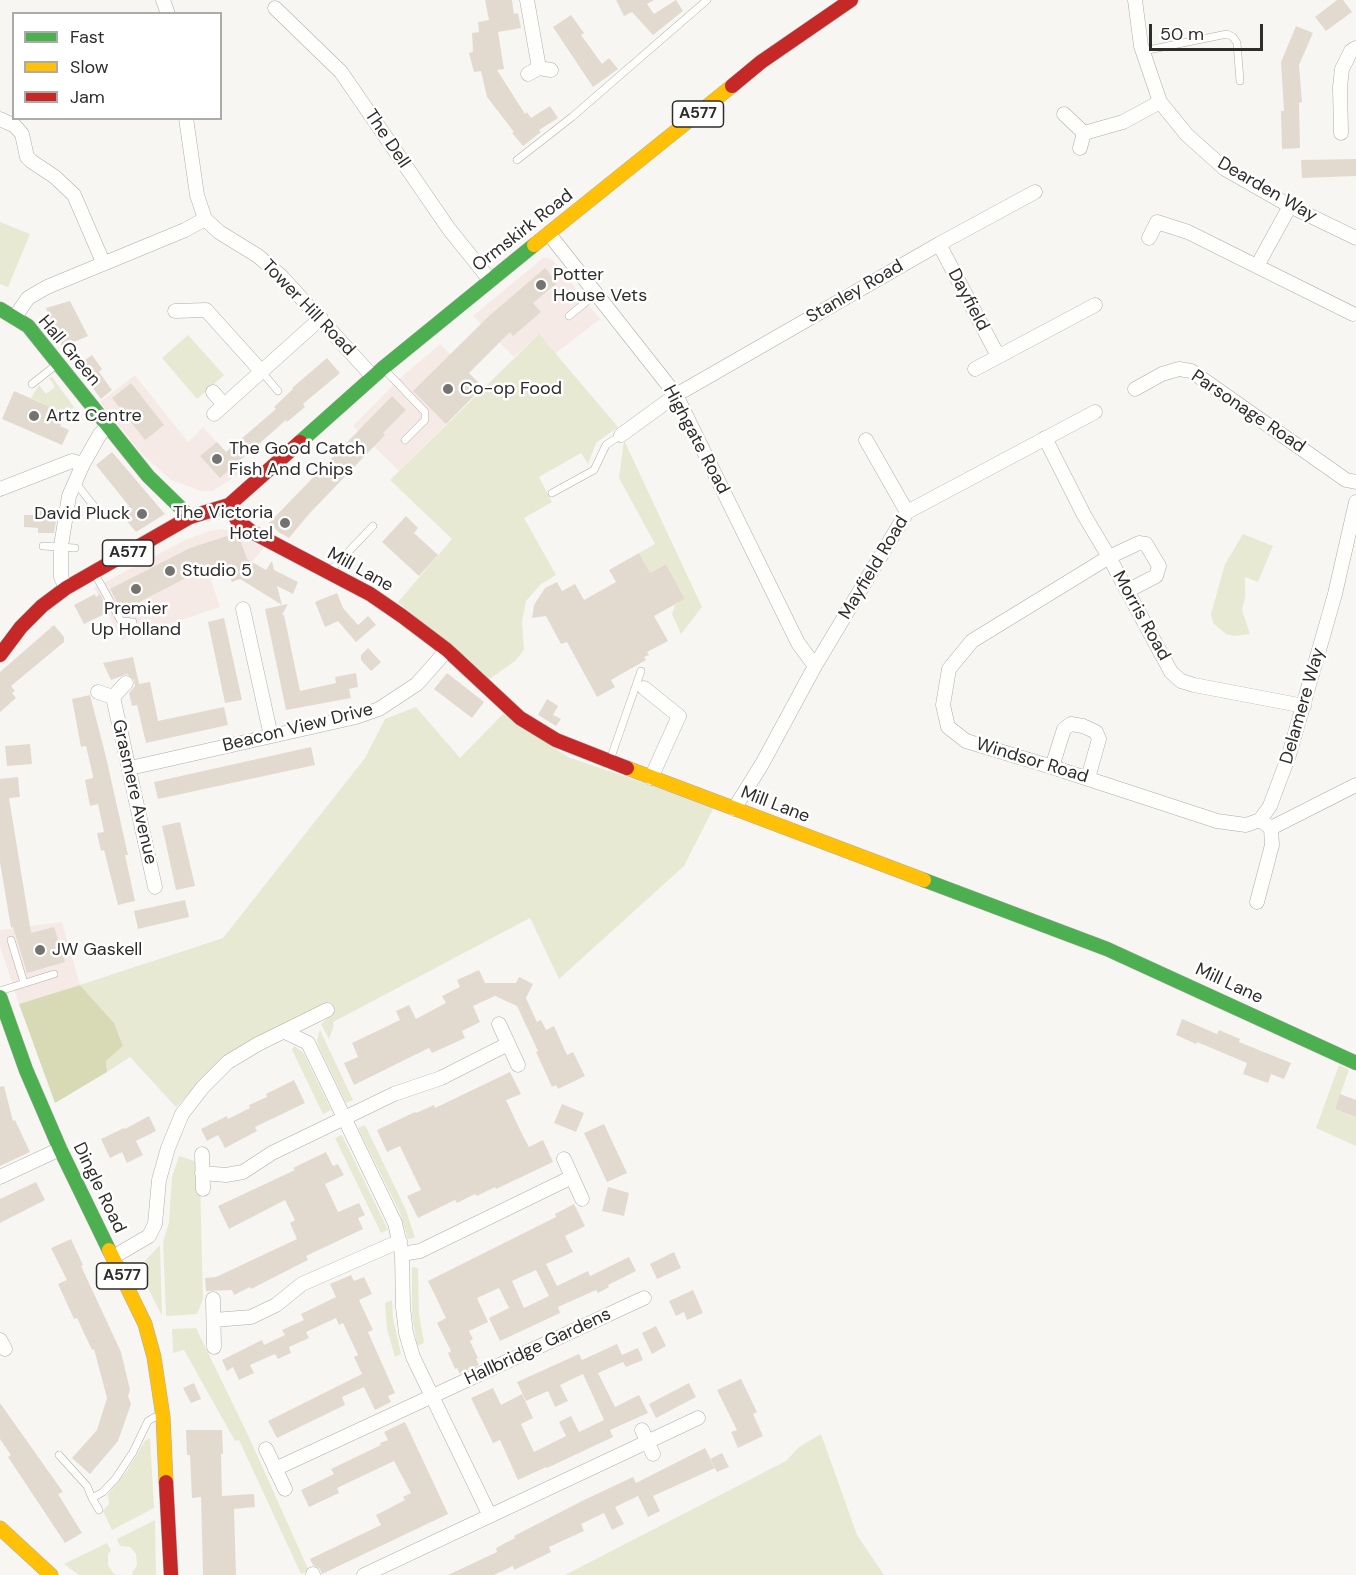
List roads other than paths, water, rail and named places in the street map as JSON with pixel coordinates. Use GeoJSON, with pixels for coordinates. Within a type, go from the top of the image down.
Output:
{"type":"FeatureCollection","features":[{"type":"Feature","properties":{"kind":"main road","name":"Ormskirk Road"},"geometry":{"type":"LineString","coordinates":[[229,505],[378,373],[490,280],[761,62],[851,0]]}},
{"type":"Feature","properties":{"kind":"main road"},"geometry":{"type":"LineString","coordinates":[[0,309],[15,317]]}},
{"type":"Feature","properties":{"kind":"main road","name":"Hall Green"},"geometry":{"type":"LineString","coordinates":[[15,317],[38,337],[148,476],[190,517]]}},
{"type":"Feature","properties":{"kind":"main road","name":"A577"},"geometry":{"type":"LineString","coordinates":[[0,655],[21,627],[66,588],[190,517],[229,505]]}},
{"type":"Feature","properties":{"kind":"main road","name":"Mill Lane"},"geometry":{"type":"LineString","coordinates":[[229,505],[237,520],[252,532],[370,594],[447,650],[520,718],[556,740],[1107,949],[1356,1063]]}},
{"type":"Feature","properties":{"kind":"main road","name":"Dingle Road"},"geometry":{"type":"LineString","coordinates":[[0,997],[26,1070],[60,1149],[145,1324],[154,1357],[163,1418],[171,1575]]}},
{"type":"Feature","properties":{"kind":"main road"},"geometry":{"type":"LineString","coordinates":[[0,1528],[51,1575]]}},
{"type":"Feature","properties":{"kind":"street"},"geometry":{"type":"LineString","coordinates":[[527,0],[540,71]]}},
{"type":"Feature","properties":{"kind":"street","name":"Dearden Way"},"geometry":{"type":"LineString","coordinates":[[1135,0],[1143,51],[1160,102],[1187,135],[1225,169],[1290,206],[1356,238]]}},
{"type":"Feature","properties":{"kind":"street","name":"The Dell"},"geometry":{"type":"LineString","coordinates":[[275,8],[341,72],[449,229],[490,280]]}},
{"type":"Feature","properties":{"kind":"street"},"geometry":{"type":"LineString","coordinates":[[1341,134],[1342,69],[1351,51],[1356,48]]}},
{"type":"Feature","properties":{"kind":"street"},"geometry":{"type":"LineString","coordinates":[[1084,133],[1123,122],[1160,102]]}},
{"type":"Feature","properties":{"kind":"street"},"geometry":{"type":"LineString","coordinates":[[1064,114],[1084,133]]}},
{"type":"Feature","properties":{"kind":"street"},"geometry":{"type":"LineString","coordinates":[[0,118],[15,126],[22,134],[27,157],[55,177],[74,195],[103,262]]}},
{"type":"Feature","properties":{"kind":"street"},"geometry":{"type":"LineString","coordinates":[[186,120],[197,195],[205,219]]}},
{"type":"Feature","properties":{"kind":"street"},"geometry":{"type":"LineString","coordinates":[[1080,148],[1084,133]]}},
{"type":"Feature","properties":{"kind":"street","name":"Stanley Road"},"geometry":{"type":"LineString","coordinates":[[621,435],[676,394],[1035,192]]}},
{"type":"Feature","properties":{"kind":"street"},"geometry":{"type":"LineString","coordinates":[[1257,266],[1290,206]]}},
{"type":"Feature","properties":{"kind":"street"},"geometry":{"type":"LineString","coordinates":[[1149,238],[1154,218],[1257,266],[1354,317]]}},
{"type":"Feature","properties":{"kind":"street","name":"Hall Green"},"geometry":{"type":"LineString","coordinates":[[15,317],[28,298],[55,283],[185,230],[205,219]]}},
{"type":"Feature","properties":{"kind":"street","name":"Tower Hill Road"},"geometry":{"type":"LineString","coordinates":[[205,219],[219,232],[258,256],[282,277],[378,373]]}},
{"type":"Feature","properties":{"kind":"street","name":"Highgate Road"},"geometry":{"type":"LineString","coordinates":[[549,234],[676,394],[798,643],[815,666]]}},
{"type":"Feature","properties":{"kind":"street","name":"Dayfield"},"geometry":{"type":"LineString","coordinates":[[939,244],[998,356]]}},
{"type":"Feature","properties":{"kind":"street"},"geometry":{"type":"LineString","coordinates":[[975,369],[1095,305]]}},
{"type":"Feature","properties":{"kind":"street"},"geometry":{"type":"LineString","coordinates":[[175,311],[206,310],[261,371]]}},
{"type":"Feature","properties":{"kind":"street"},"geometry":{"type":"LineString","coordinates":[[213,392],[219,409],[321,318]]}},
{"type":"Feature","properties":{"kind":"street","name":"Parsonage Road"},"geometry":{"type":"LineString","coordinates":[[1135,389],[1162,374],[1179,369],[1191,370],[1346,480],[1356,482]]}},
{"type":"Feature","properties":{"kind":"street","name":"Mayfield Road"},"geometry":{"type":"LineString","coordinates":[[734,809],[762,764],[815,666],[907,512],[1095,412]]}},
{"type":"Feature","properties":{"kind":"street"},"geometry":{"type":"LineString","coordinates":[[66,588],[61,577],[61,546],[69,496],[83,464],[100,434],[107,427]]}},
{"type":"Feature","properties":{"kind":"street","name":"Morris Road"},"geometry":{"type":"LineString","coordinates":[[1045,438],[1171,672],[1181,681],[1194,685],[1304,706]]}},
{"type":"Feature","properties":{"kind":"street"},"geometry":{"type":"LineString","coordinates":[[866,440],[907,512]]}},
{"type":"Feature","properties":{"kind":"street"},"geometry":{"type":"LineString","coordinates":[[0,489],[72,461],[83,464]]}},
{"type":"Feature","properties":{"kind":"street","name":"Delamere Way"},"geometry":{"type":"LineString","coordinates":[[1257,902],[1272,845],[1266,824],[1270,806],[1281,782],[1304,706],[1335,594],[1356,502]]}},
{"type":"Feature","properties":{"kind":"street","name":"Windsor Road"},"geometry":{"type":"LineString","coordinates":[[1127,591],[1156,576],[1159,566],[1146,544],[1138,543],[1109,557],[972,641],[949,669],[943,705],[948,727],[966,741],[1088,778],[1216,821],[1246,825],[1266,824],[1356,785]]}},
{"type":"Feature","properties":{"kind":"street"},"geometry":{"type":"LineString","coordinates":[[243,609],[272,736]]}},
{"type":"Feature","properties":{"kind":"street","name":"Beacon View Drive"},"geometry":{"type":"LineString","coordinates":[[130,768],[356,717],[379,709],[417,684],[447,650]]}},
{"type":"Feature","properties":{"kind":"street"},"geometry":{"type":"LineString","coordinates":[[98,692],[113,697],[126,683]]}},
{"type":"Feature","properties":{"kind":"street"},"geometry":{"type":"LineString","coordinates":[[644,687],[685,720],[651,777]]}},
{"type":"Feature","properties":{"kind":"street","name":"Grasmere Avenue"},"geometry":{"type":"LineString","coordinates":[[113,697],[155,887]]}},
{"type":"Feature","properties":{"kind":"street"},"geometry":{"type":"LineString","coordinates":[[1052,767],[1064,729],[1071,724],[1083,726],[1096,732],[1099,739],[1088,778]]}},
{"type":"Feature","properties":{"kind":"street"},"geometry":{"type":"LineString","coordinates":[[113,1257],[150,1236],[155,1224],[156,1194],[162,1165],[182,1114],[203,1087],[228,1062],[258,1044],[327,1010]]}},
{"type":"Feature","properties":{"kind":"street"},"geometry":{"type":"LineString","coordinates":[[499,1024],[518,1065]]}},
{"type":"Feature","properties":{"kind":"street"},"geometry":{"type":"LineString","coordinates":[[285,1032],[308,1043],[395,1223],[401,1247],[406,1333],[413,1357],[490,1516]]}},
{"type":"Feature","properties":{"kind":"street"},"geometry":{"type":"LineString","coordinates":[[202,1173],[226,1175],[243,1172],[272,1154],[344,1118],[394,1094],[441,1078],[508,1044]]}},
{"type":"Feature","properties":{"kind":"street"},"geometry":{"type":"LineString","coordinates":[[0,1177],[60,1149]]}},
{"type":"Feature","properties":{"kind":"street"},"geometry":{"type":"LineString","coordinates":[[202,1154],[203,1189]]}},
{"type":"Feature","properties":{"kind":"street"},"geometry":{"type":"LineString","coordinates":[[564,1159],[582,1199]]}},
{"type":"Feature","properties":{"kind":"street"},"geometry":{"type":"LineString","coordinates":[[214,1320],[251,1317],[276,1305],[302,1284],[401,1247],[420,1251],[572,1177]]}},
{"type":"Feature","properties":{"kind":"street","name":"Hallbridge Gardens"},"geometry":{"type":"LineString","coordinates":[[275,1469],[644,1298]]}},
{"type":"Feature","properties":{"kind":"street"},"geometry":{"type":"LineString","coordinates":[[213,1299],[214,1347]]}},
{"type":"Feature","properties":{"kind":"street"},"geometry":{"type":"LineString","coordinates":[[364,1575],[698,1418]]}},
{"type":"Feature","properties":{"kind":"street"},"geometry":{"type":"LineString","coordinates":[[266,1449],[285,1489]]}},
{"type":"Feature","properties":{"kind":"lane"},"geometry":{"type":"LineString","coordinates":[[517,160],[580,111],[707,0]]}},
{"type":"Feature","properties":{"kind":"lane"},"geometry":{"type":"LineString","coordinates":[[1143,51],[1227,34],[1237,43],[1240,81]]}},
{"type":"Feature","properties":{"kind":"lane"},"geometry":{"type":"LineString","coordinates":[[569,316],[597,293]]}},
{"type":"Feature","properties":{"kind":"lane"},"geometry":{"type":"LineString","coordinates":[[32,384],[58,363]]}},
{"type":"Feature","properties":{"kind":"lane"},"geometry":{"type":"LineString","coordinates":[[261,371],[279,391]]}},
{"type":"Feature","properties":{"kind":"lane"},"geometry":{"type":"LineString","coordinates":[[378,373],[425,412],[425,420],[405,440]]}},
{"type":"Feature","properties":{"kind":"lane"},"geometry":{"type":"LineString","coordinates":[[552,493],[594,470],[606,446],[621,435]]}},
{"type":"Feature","properties":{"kind":"lane"},"geometry":{"type":"LineString","coordinates":[[75,482],[93,505]]}},
{"type":"Feature","properties":{"kind":"lane"},"geometry":{"type":"LineString","coordinates":[[328,573],[373,526]]}},
{"type":"Feature","properties":{"kind":"lane"},"geometry":{"type":"LineString","coordinates":[[43,546],[75,548]]}},
{"type":"Feature","properties":{"kind":"lane"},"geometry":{"type":"LineString","coordinates":[[94,572],[121,621],[133,622]]}},
{"type":"Feature","properties":{"kind":"lane"},"geometry":{"type":"LineString","coordinates":[[610,762],[641,671]]}},
{"type":"Feature","properties":{"kind":"lane"},"geometry":{"type":"LineString","coordinates":[[11,940],[24,983]]}},
{"type":"Feature","properties":{"kind":"lane"},"geometry":{"type":"LineString","coordinates":[[0,991],[54,974]]}},
{"type":"Feature","properties":{"kind":"lane"},"geometry":{"type":"LineString","coordinates":[[92,1498],[103,1492],[116,1478],[133,1452],[148,1421],[155,1417],[163,1418]]}},
{"type":"Feature","properties":{"kind":"lane"},"geometry":{"type":"LineString","coordinates":[[59,1455],[87,1486],[99,1510]]}},
{"type":"Feature","properties":{"kind":"place","name":"Potter House Vets"},"geometry":{"type":"Point","coordinates":[541,285]}},
{"type":"Feature","properties":{"kind":"place","name":"Co-op Food"},"geometry":{"type":"Point","coordinates":[448,389]}},
{"type":"Feature","properties":{"kind":"place","name":"Artz Centre"},"geometry":{"type":"Point","coordinates":[34,416]}},
{"type":"Feature","properties":{"kind":"place","name":"The Good Catch Fish And Chips"},"geometry":{"type":"Point","coordinates":[217,459]}},
{"type":"Feature","properties":{"kind":"place","name":"David Pluck"},"geometry":{"type":"Point","coordinates":[142,514]}},
{"type":"Feature","properties":{"kind":"place","name":"The Victoria Hotel"},"geometry":{"type":"Point","coordinates":[285,523]}},
{"type":"Feature","properties":{"kind":"place","name":"Studio 5"},"geometry":{"type":"Point","coordinates":[170,571]}},
{"type":"Feature","properties":{"kind":"place","name":"Premier Up Holland"},"geometry":{"type":"Point","coordinates":[136,589]}},
{"type":"Feature","properties":{"kind":"place","name":"JW Gaskell"},"geometry":{"type":"Point","coordinates":[40,950]}}]}
